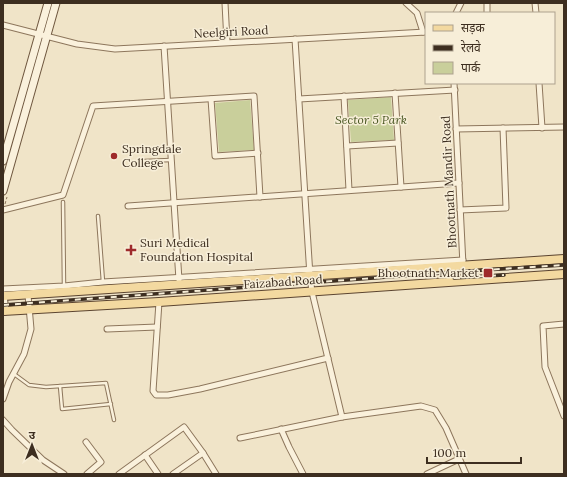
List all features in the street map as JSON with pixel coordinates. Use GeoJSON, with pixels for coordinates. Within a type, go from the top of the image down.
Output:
{"type":"FeatureCollection","features":[{"type":"Feature","properties":{"kind":"main road","name":"Faizabad Road"},"geometry":{"type":"LineString","coordinates":[[3,296],[179,281],[463,262],[564,259]]}},
{"type":"Feature","properties":{"kind":"main road","name":"Faizabad Road"},"geometry":{"type":"LineString","coordinates":[[4,311],[312,292],[564,274]]}},
{"type":"Feature","properties":{"kind":"street"},"geometry":{"type":"LineString","coordinates":[[3,161],[48,3]]}},
{"type":"Feature","properties":{"kind":"street"},"geometry":{"type":"LineString","coordinates":[[3,191],[5,178],[56,3]]}},
{"type":"Feature","properties":{"kind":"street"},"geometry":{"type":"LineString","coordinates":[[225,3],[227,42]]}},
{"type":"Feature","properties":{"kind":"street"},"geometry":{"type":"LineString","coordinates":[[406,3],[417,13],[425,32]]}},
{"type":"Feature","properties":{"kind":"street"},"geometry":{"type":"LineString","coordinates":[[456,12],[461,3]]}},
{"type":"Feature","properties":{"kind":"street","name":"Neelgiri Road"},"geometry":{"type":"LineString","coordinates":[[3,25],[76,44],[114,49],[425,32]]}},
{"type":"Feature","properties":{"kind":"street"},"geometry":{"type":"LineString","coordinates":[[295,39],[312,292],[342,417]]}},
{"type":"Feature","properties":{"kind":"street"},"geometry":{"type":"LineString","coordinates":[[3,289],[64,286],[103,282],[179,281],[164,46]]}},
{"type":"Feature","properties":{"kind":"street","name":"Bhootnath Mandir Road"},"geometry":{"type":"LineString","coordinates":[[454,84],[464,281]]}},
{"type":"Feature","properties":{"kind":"street"},"geometry":{"type":"LineString","coordinates":[[539,84],[542,128]]}},
{"type":"Feature","properties":{"kind":"street"},"geometry":{"type":"LineString","coordinates":[[299,99],[455,90]]}},
{"type":"Feature","properties":{"kind":"street"},"geometry":{"type":"LineString","coordinates":[[396,93],[401,187]]}},
{"type":"Feature","properties":{"kind":"street"},"geometry":{"type":"LineString","coordinates":[[3,210],[63,195],[93,106],[254,96],[260,196]]}},
{"type":"Feature","properties":{"kind":"street"},"geometry":{"type":"LineString","coordinates":[[344,96],[349,190]]}},
{"type":"Feature","properties":{"kind":"street"},"geometry":{"type":"LineString","coordinates":[[211,99],[214,156],[258,153]]}},
{"type":"Feature","properties":{"kind":"street"},"geometry":{"type":"LineString","coordinates":[[456,130],[564,127]]}},
{"type":"Feature","properties":{"kind":"street"},"geometry":{"type":"LineString","coordinates":[[460,210],[506,208],[503,128]]}},
{"type":"Feature","properties":{"kind":"street"},"geometry":{"type":"LineString","coordinates":[[347,146],[398,143]]}},
{"type":"Feature","properties":{"kind":"street"},"geometry":{"type":"LineString","coordinates":[[128,206],[459,183]]}},
{"type":"Feature","properties":{"kind":"street"},"geometry":{"type":"LineString","coordinates":[[3,399],[9,382],[24,354],[31,329],[28,294]]}},
{"type":"Feature","properties":{"kind":"street"},"geometry":{"type":"LineString","coordinates":[[3,296],[4,311]]}},
{"type":"Feature","properties":{"kind":"street"},"geometry":{"type":"LineString","coordinates":[[159,302],[153,391],[156,394],[168,395],[200,389],[328,358]]}},
{"type":"Feature","properties":{"kind":"street"},"geometry":{"type":"LineString","coordinates":[[564,324],[542,326],[545,367],[564,416]]}},
{"type":"Feature","properties":{"kind":"street"},"geometry":{"type":"LineString","coordinates":[[107,329],[157,327]]}},
{"type":"Feature","properties":{"kind":"street"},"geometry":{"type":"LineString","coordinates":[[240,438],[342,417],[422,406],[435,410],[446,428],[466,474]]}},
{"type":"Feature","properties":{"kind":"street"},"geometry":{"type":"LineString","coordinates":[[3,420],[43,460],[64,474]]}},
{"type":"Feature","properties":{"kind":"street"},"geometry":{"type":"LineString","coordinates":[[119,474],[184,427],[216,474]]}},
{"type":"Feature","properties":{"kind":"street"},"geometry":{"type":"LineString","coordinates":[[281,429],[288,448],[303,474]]}},
{"type":"Feature","properties":{"kind":"street"},"geometry":{"type":"LineString","coordinates":[[86,442],[101,462],[87,474]]}},
{"type":"Feature","properties":{"kind":"street"},"geometry":{"type":"LineString","coordinates":[[173,474],[203,453]]}},
{"type":"Feature","properties":{"kind":"street"},"geometry":{"type":"LineString","coordinates":[[145,455],[158,474]]}},
{"type":"Feature","properties":{"kind":"street"},"geometry":{"type":"LineString","coordinates":[[426,474],[460,459]]}},
{"type":"Feature","properties":{"kind":"lane"},"geometry":{"type":"LineString","coordinates":[[144,161],[171,160]]}},
{"type":"Feature","properties":{"kind":"lane"},"geometry":{"type":"LineString","coordinates":[[63,202],[64,286]]}},
{"type":"Feature","properties":{"kind":"lane"},"geometry":{"type":"LineString","coordinates":[[98,216],[103,282]]}},
{"type":"Feature","properties":{"kind":"lane"},"geometry":{"type":"LineString","coordinates":[[13,374],[29,385],[46,387],[106,383],[114,420]]}},
{"type":"Feature","properties":{"kind":"lane"},"geometry":{"type":"LineString","coordinates":[[60,386],[62,408],[111,404]]}},
{"type":"Feature","properties":{"kind":"green space","name":"Sector 5 Park"},"geometry":{"type":"Polygon","coordinates":[[[391,97],[394,140],[351,142],[348,100],[391,97]]]}},
{"type":"Feature","properties":{"kind":"green space"},"geometry":{"type":"Polygon","coordinates":[[[250,100],[254,150],[219,152],[215,103],[250,100]]]}},
{"type":"Feature","properties":{"kind":"railway"},"geometry":{"type":"LineString","coordinates":[[3,305],[564,265]]}},
{"type":"Feature","properties":{"kind":"railway"},"geometry":{"type":"LineString","coordinates":[[454,278],[504,275]]}},
{"type":"Feature","properties":{"kind":"place","name":"Springdale College"},"geometry":{"type":"Point","coordinates":[114,156]}},
{"type":"Feature","properties":{"kind":"place","name":"Suri Medical Foundation Hospital"},"geometry":{"type":"Point","coordinates":[131,250]}},
{"type":"Feature","properties":{"kind":"place","name":"Bhootnath Market"},"geometry":{"type":"Point","coordinates":[488,273]}}]}
